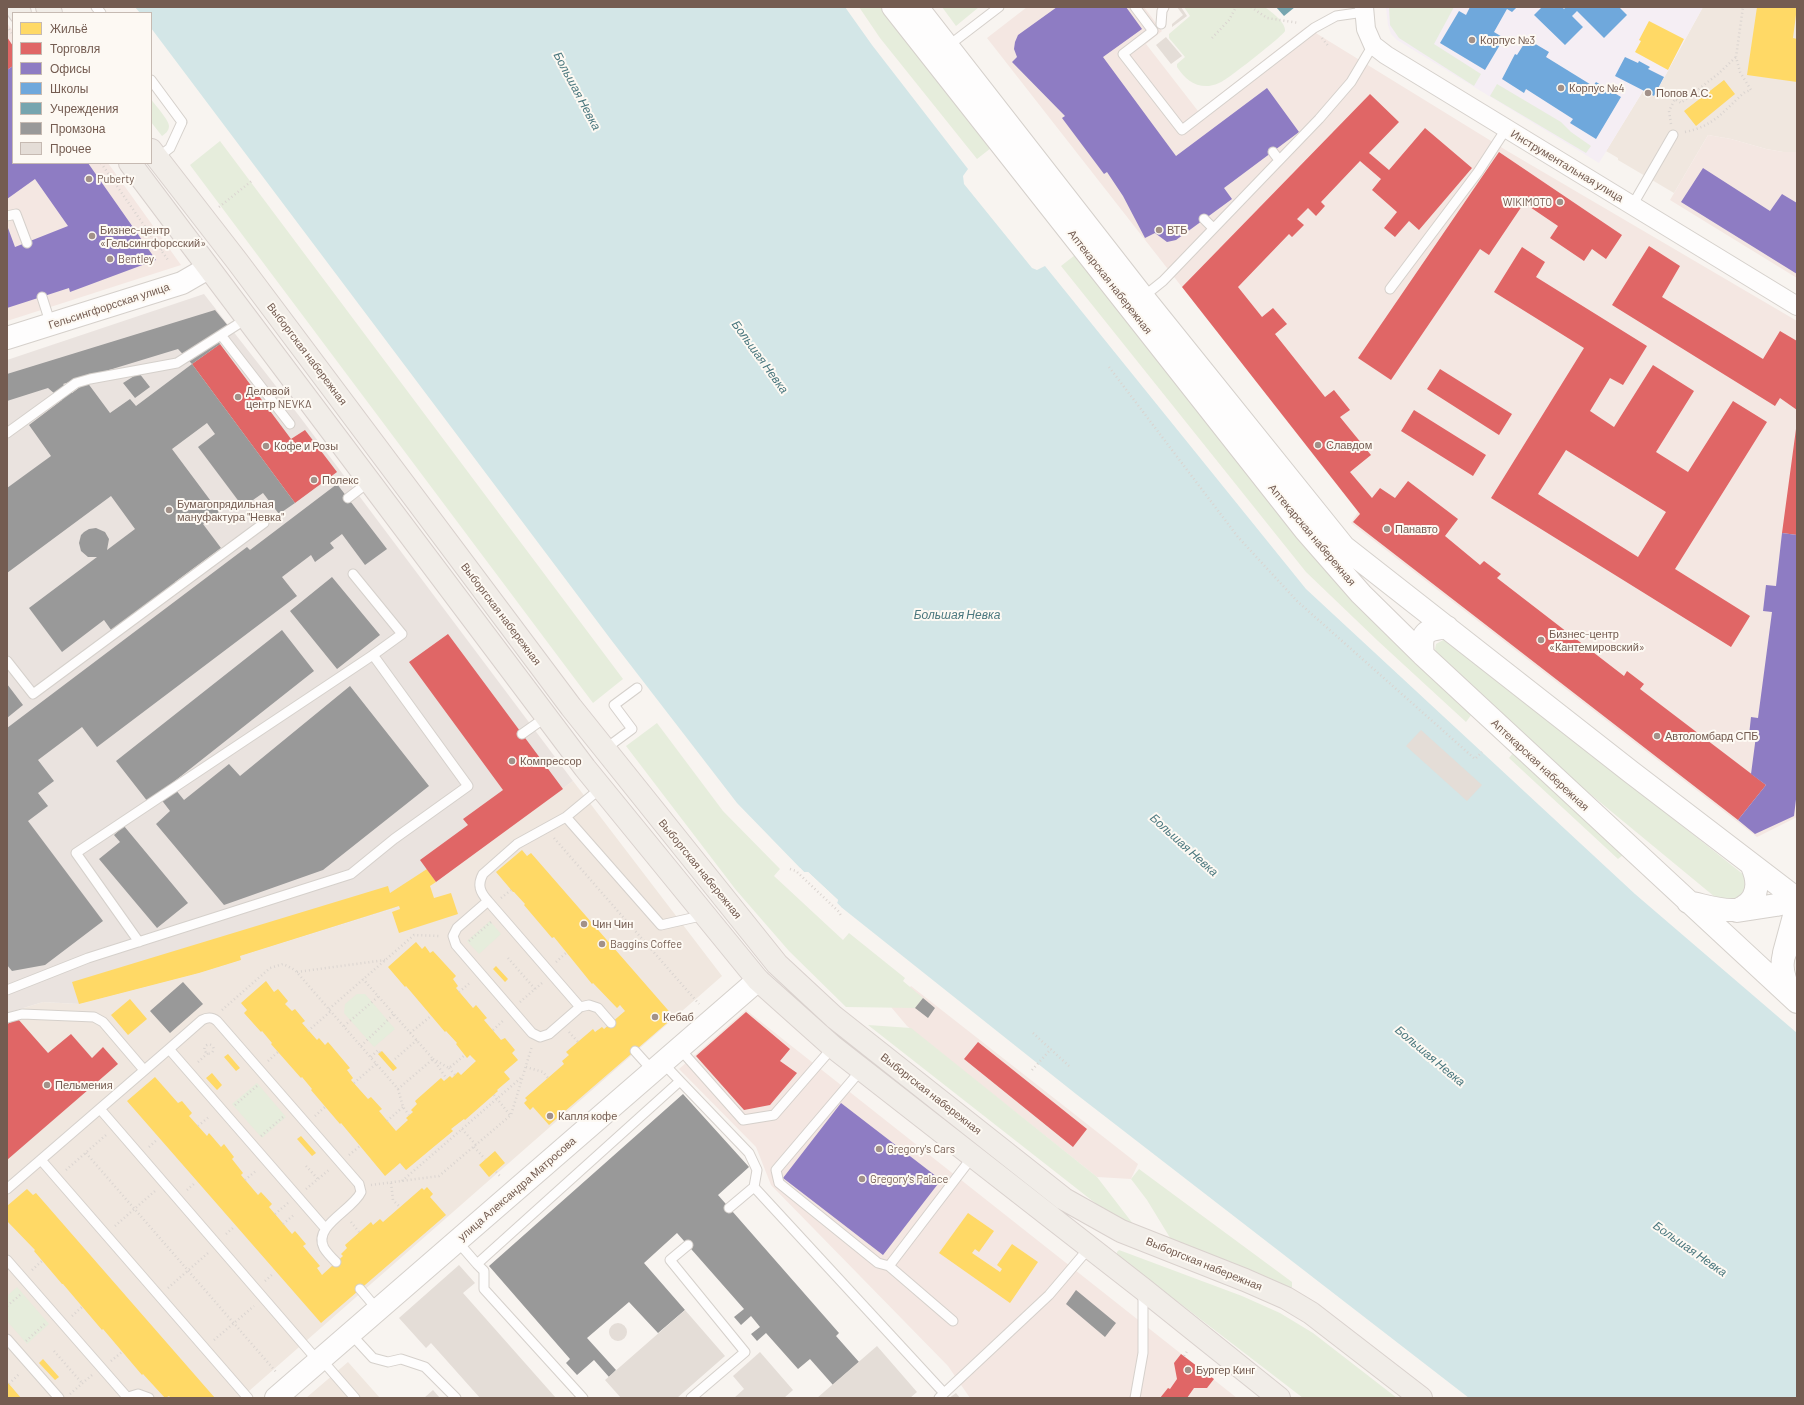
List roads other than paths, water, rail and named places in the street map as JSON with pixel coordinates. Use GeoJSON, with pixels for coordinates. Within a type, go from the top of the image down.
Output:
{"type":"FeatureCollection","features":[{"type":"Feature","properties":{"kind":"main road","name":"Выборгская набережная"},"geometry":{"type":"LineString","coordinates":[[154,154],[237,261],[571,707],[777,964],[834,1017],[1064,1199],[1121,1231],[1245,1280],[1286,1298],[1311,1312],[1421,1398]]}},
{"type":"Feature","properties":{"kind":"main road"},"geometry":{"type":"LineString","coordinates":[[131,164],[546,717],[601,788],[758,980],[833,1047],[1143,1289],[1273,1397]]}},
{"type":"Feature","properties":{"kind":"street","name":"Аптекарская набережная"},"geometry":{"type":"LineString","coordinates":[[893,7],[1305,530],[1361,594],[1423,655],[1796,1002]]}},
{"type":"Feature","properties":{"kind":"street","name":"Аптекарская набережная"},"geometry":{"type":"LineString","coordinates":[[917,7],[1143,297],[1344,546],[1797,900]]}},
{"type":"Feature","properties":{"kind":"street"},"geometry":{"type":"LineString","coordinates":[[1364,9],[1366,29],[1373,45]]}},
{"type":"Feature","properties":{"kind":"street","name":"Инструментальная улица"},"geometry":{"type":"LineString","coordinates":[[1373,45],[1386,55],[1506,129],[1797,306]]}},
{"type":"Feature","properties":{"kind":"street","name":"Гельсингфорсская улица"},"geometry":{"type":"LineString","coordinates":[[7,338],[182,283],[208,268]]}},
{"type":"Feature","properties":{"kind":"street"},"geometry":{"type":"LineString","coordinates":[[1423,655],[1421,641],[1424,634],[1431,629],[1447,627]]}},
{"type":"Feature","properties":{"kind":"street"},"geometry":{"type":"LineString","coordinates":[[1737,910],[1749,904],[1754,896],[1757,881],[1752,866]]}},
{"type":"Feature","properties":{"kind":"street"},"geometry":{"type":"LineString","coordinates":[[1687,902],[1722,910],[1737,910],[1776,905],[1797,900]]}},
{"type":"Feature","properties":{"kind":"street"},"geometry":{"type":"LineString","coordinates":[[1796,1002],[1782,974],[1790,946],[1797,905]]}},
{"type":"Feature","properties":{"kind":"street","name":"улица Александра Матросова"},"geometry":{"type":"LineString","coordinates":[[276,1398],[657,1066],[758,980]]}},
{"type":"Feature","properties":{"kind":"lane"},"geometry":{"type":"LineString","coordinates":[[948,46],[999,7]]}},
{"type":"Feature","properties":{"kind":"lane"},"geometry":{"type":"LineString","coordinates":[[1135,7],[1153,31],[1123,54],[1182,130],[1314,28],[1336,16],[1364,9]]}},
{"type":"Feature","properties":{"kind":"lane"},"geometry":{"type":"LineString","coordinates":[[1161,24],[1162,11],[1164,7]]}},
{"type":"Feature","properties":{"kind":"lane"},"geometry":{"type":"LineString","coordinates":[[1143,297],[1163,281],[1279,160],[1351,82],[1373,45]]}},
{"type":"Feature","properties":{"kind":"lane"},"geometry":{"type":"LineString","coordinates":[[152,81],[182,122],[170,148],[154,154]]}},
{"type":"Feature","properties":{"kind":"lane"},"geometry":{"type":"LineString","coordinates":[[1390,289],[1478,172],[1506,129]]}},
{"type":"Feature","properties":{"kind":"lane"},"geometry":{"type":"LineString","coordinates":[[1632,206],[1674,135]]}},
{"type":"Feature","properties":{"kind":"lane"},"geometry":{"type":"LineString","coordinates":[[1273,152],[1279,160]]}},
{"type":"Feature","properties":{"kind":"lane"},"geometry":{"type":"LineString","coordinates":[[7,216],[16,214],[27,243]]}},
{"type":"Feature","properties":{"kind":"lane"},"geometry":{"type":"LineString","coordinates":[[1204,219],[1213,228]]}},
{"type":"Feature","properties":{"kind":"lane"},"geometry":{"type":"LineString","coordinates":[[42,297],[51,324]]}},
{"type":"Feature","properties":{"kind":"lane"},"geometry":{"type":"LineString","coordinates":[[7,433],[76,383],[90,379],[177,363],[246,319]]}},
{"type":"Feature","properties":{"kind":"lane"},"geometry":{"type":"LineString","coordinates":[[221,335],[290,424]]}},
{"type":"Feature","properties":{"kind":"lane"},"geometry":{"type":"LineString","coordinates":[[348,498],[370,481]]}},
{"type":"Feature","properties":{"kind":"lane"},"geometry":{"type":"LineString","coordinates":[[7,661],[33,694],[264,523]]}},
{"type":"Feature","properties":{"kind":"lane"},"geometry":{"type":"LineString","coordinates":[[139,942],[76,853],[373,655],[402,634],[353,574]]}},
{"type":"Feature","properties":{"kind":"lane"},"geometry":{"type":"LineString","coordinates":[[7,990],[88,958],[351,874],[394,839],[468,786],[373,655]]}},
{"type":"Feature","properties":{"kind":"lane"},"geometry":{"type":"LineString","coordinates":[[605,749],[632,728],[614,705],[637,688]]}},
{"type":"Feature","properties":{"kind":"lane"},"geometry":{"type":"LineString","coordinates":[[522,734],[546,717]]}},
{"type":"Feature","properties":{"kind":"lane"},"geometry":{"type":"LineString","coordinates":[[580,1007],[482,894],[479,887],[479,880],[483,874],[517,844],[566,817],[601,788]]}},
{"type":"Feature","properties":{"kind":"lane"},"geometry":{"type":"LineString","coordinates":[[566,817],[661,925],[705,915]]}},
{"type":"Feature","properties":{"kind":"lane"},"geometry":{"type":"LineString","coordinates":[[488,901],[457,928],[452,936],[456,945],[532,1033],[540,1037],[549,1034],[580,1007],[589,1005],[598,1008],[611,1023]]}},
{"type":"Feature","properties":{"kind":"lane"},"geometry":{"type":"LineString","coordinates":[[7,1018],[22,1014],[94,1017],[103,1022],[144,1070]]}},
{"type":"Feature","properties":{"kind":"lane"},"geometry":{"type":"LineString","coordinates":[[7,1189],[202,1020],[207,1017],[213,1018],[359,1184],[361,1192],[358,1199],[325,1228],[321,1238],[324,1248],[336,1262]]}},
{"type":"Feature","properties":{"kind":"lane"},"geometry":{"type":"LineString","coordinates":[[678,1048],[743,1120],[774,1115],[833,1047]]}},
{"type":"Feature","properties":{"kind":"lane"},"geometry":{"type":"LineString","coordinates":[[169,1048],[325,1228]]}},
{"type":"Feature","properties":{"kind":"lane"},"geometry":{"type":"LineString","coordinates":[[635,1051],[680,1081],[749,1153],[757,1170],[754,1187],[729,1208]]}},
{"type":"Feature","properties":{"kind":"lane"},"geometry":{"type":"LineString","coordinates":[[862,1070],[776,1170],[778,1183],[878,1263],[889,1266],[953,1321]]}},
{"type":"Feature","properties":{"kind":"lane"},"geometry":{"type":"LineString","coordinates":[[477,1264],[680,1081]]}},
{"type":"Feature","properties":{"kind":"lane"},"geometry":{"type":"LineString","coordinates":[[100,1109],[264,1298],[355,1398]]}},
{"type":"Feature","properties":{"kind":"lane"},"geometry":{"type":"LineString","coordinates":[[889,1266],[973,1156]]}},
{"type":"Feature","properties":{"kind":"lane"},"geometry":{"type":"LineString","coordinates":[[41,1160],[248,1398]]}},
{"type":"Feature","properties":{"kind":"lane"},"geometry":{"type":"LineString","coordinates":[[754,1187],[941,1395],[1048,1295],[1089,1248]]}},
{"type":"Feature","properties":{"kind":"lane"},"geometry":{"type":"LineString","coordinates":[[457,1240],[484,1271],[484,1289],[584,1398]]}},
{"type":"Feature","properties":{"kind":"lane"},"geometry":{"type":"LineString","coordinates":[[688,1245],[670,1260],[745,1352],[691,1398]]}},
{"type":"Feature","properties":{"kind":"lane"},"geometry":{"type":"LineString","coordinates":[[7,1260],[126,1397],[138,1394],[149,1398]]}},
{"type":"Feature","properties":{"kind":"lane"},"geometry":{"type":"LineString","coordinates":[[360,1289],[377,1310]]}},
{"type":"Feature","properties":{"kind":"lane"},"geometry":{"type":"LineString","coordinates":[[1135,1398],[1143,1353],[1143,1289]]}},
{"type":"Feature","properties":{"kind":"lane"},"geometry":{"type":"LineString","coordinates":[[350,1333],[373,1358],[388,1362],[401,1359],[425,1367],[456,1398]]}},
{"type":"Feature","properties":{"kind":"lane"},"geometry":{"type":"LineString","coordinates":[[7,1339],[59,1398]]}},
{"type":"Feature","properties":{"kind":"water","name":"Большая Невка"},"geometry":{"type":"Polygon","coordinates":[[[135,7],[845,7],[872,45],[968,169],[963,176],[964,184],[1032,268],[1037,270],[1045,266],[1306,589],[1635,894],[1797,1033],[1797,1398],[1469,1398],[1076,1094],[841,907],[837,903],[838,900],[808,872],[804,872],[737,803],[612,641],[152,29],[152,12],[139,12],[135,7]]]}},
{"type":"Feature","properties":{"kind":"place","name":"Корпус №3"},"geometry":{"type":"Point","coordinates":[1472,40]}},
{"type":"Feature","properties":{"kind":"place","name":"Корпус №4"},"geometry":{"type":"Point","coordinates":[1561,88]}},
{"type":"Feature","properties":{"kind":"place","name":"Попов А.С."},"geometry":{"type":"Point","coordinates":[1648,93]}},
{"type":"Feature","properties":{"kind":"place","name":"Puberty"},"geometry":{"type":"Point","coordinates":[89,179]}},
{"type":"Feature","properties":{"kind":"place","name":"WIKIMOTO"},"geometry":{"type":"Point","coordinates":[1560,202]}},
{"type":"Feature","properties":{"kind":"place","name":"ВТБ"},"geometry":{"type":"Point","coordinates":[1159,230]}},
{"type":"Feature","properties":{"kind":"place","name":"Бизнес-центр «Гельсингфорсский»"},"geometry":{"type":"Point","coordinates":[92,236]}},
{"type":"Feature","properties":{"kind":"place","name":"Bentley"},"geometry":{"type":"Point","coordinates":[110,259]}},
{"type":"Feature","properties":{"kind":"place","name":"Деловой центр NEVKA"},"geometry":{"type":"Point","coordinates":[238,397]}},
{"type":"Feature","properties":{"kind":"place","name":"Славдом"},"geometry":{"type":"Point","coordinates":[1318,445]}},
{"type":"Feature","properties":{"kind":"place","name":"Кофе и Розы"},"geometry":{"type":"Point","coordinates":[266,446]}},
{"type":"Feature","properties":{"kind":"place","name":"Полекс"},"geometry":{"type":"Point","coordinates":[314,480]}},
{"type":"Feature","properties":{"kind":"place","name":"Бумагопрядильная мануфактура \"Невка\""},"geometry":{"type":"Point","coordinates":[169,510]}},
{"type":"Feature","properties":{"kind":"place","name":"Панавто"},"geometry":{"type":"Point","coordinates":[1387,529]}},
{"type":"Feature","properties":{"kind":"place","name":"Бизнес-центр «Кантемировский»"},"geometry":{"type":"Point","coordinates":[1541,640]}},
{"type":"Feature","properties":{"kind":"place","name":"Автоломбард СПБ"},"geometry":{"type":"Point","coordinates":[1657,736]}},
{"type":"Feature","properties":{"kind":"place","name":"Компрессор"},"geometry":{"type":"Point","coordinates":[512,761]}},
{"type":"Feature","properties":{"kind":"place","name":"Чин Чин"},"geometry":{"type":"Point","coordinates":[584,924]}},
{"type":"Feature","properties":{"kind":"place","name":"Baggins Coffee"},"geometry":{"type":"Point","coordinates":[602,944]}},
{"type":"Feature","properties":{"kind":"place","name":"Кебаб"},"geometry":{"type":"Point","coordinates":[655,1017]}},
{"type":"Feature","properties":{"kind":"place","name":"Пельмения"},"geometry":{"type":"Point","coordinates":[47,1085]}},
{"type":"Feature","properties":{"kind":"place","name":"Капля кофе"},"geometry":{"type":"Point","coordinates":[550,1116]}},
{"type":"Feature","properties":{"kind":"place","name":"Gregory's Cars"},"geometry":{"type":"Point","coordinates":[879,1149]}},
{"type":"Feature","properties":{"kind":"place","name":"Gregory's Palace"},"geometry":{"type":"Point","coordinates":[862,1179]}},
{"type":"Feature","properties":{"kind":"place","name":"Бургер Кинг"},"geometry":{"type":"Point","coordinates":[1188,1370]}}]}
